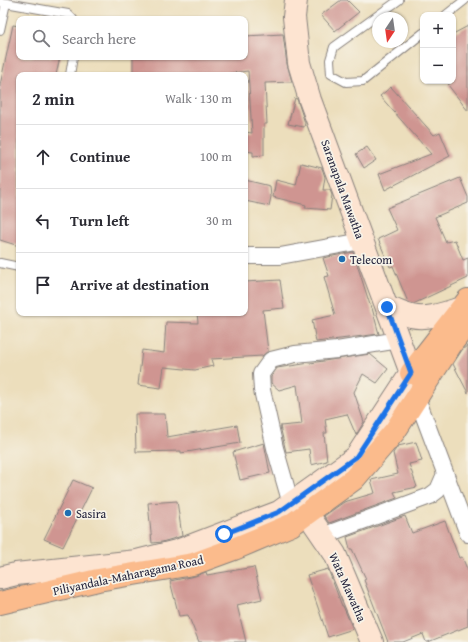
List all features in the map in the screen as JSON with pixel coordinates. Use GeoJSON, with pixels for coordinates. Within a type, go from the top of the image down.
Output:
{"type":"FeatureCollection","features":[{"type":"Feature","properties":{"kind":"main road","name":"Piliyandala-Maharagama Road"},"geometry":{"type":"LineString","coordinates":[[411,373],[466,310]]}},
{"type":"Feature","properties":{"kind":"main road","name":"Piliyandala-Maharagama Road"},"geometry":{"type":"LineString","coordinates":[[0,603],[98,580],[193,564],[234,549],[291,525],[299,509],[354,479],[395,431],[452,343],[466,310]]}},
{"type":"Feature","properties":{"kind":"street","name":"Saranapala Mawatha"},"geometry":{"type":"LineString","coordinates":[[296,0],[294,17],[299,63],[310,100],[411,373],[417,398]]}},
{"type":"Feature","properties":{"kind":"street"},"geometry":{"type":"LineString","coordinates":[[248,256],[280,256],[362,241]]}},
{"type":"Feature","properties":{"kind":"street"},"geometry":{"type":"LineString","coordinates":[[387,307],[411,316],[428,317],[466,310]]}},
{"type":"Feature","properties":{"kind":"street"},"geometry":{"type":"LineString","coordinates":[[299,509],[275,448],[262,390],[262,374],[271,360],[295,354],[337,350],[399,340]]}},
{"type":"Feature","properties":{"kind":"street","name":"Piliyandala-Maharagama Road"},"geometry":{"type":"LineString","coordinates":[[0,578],[16,574],[137,561],[171,553],[279,512],[299,509],[356,457],[411,373]]}},
{"type":"Feature","properties":{"kind":"street"},"geometry":{"type":"LineString","coordinates":[[417,398],[468,534]]}},
{"type":"Feature","properties":{"kind":"street"},"geometry":{"type":"LineString","coordinates":[[322,536],[430,496],[438,490],[446,474]]}},
{"type":"Feature","properties":{"kind":"street","name":"Wata Mawatha"},"geometry":{"type":"LineString","coordinates":[[299,509],[335,554],[372,642]]}},
{"type":"Feature","properties":{"kind":"lane"},"geometry":{"type":"LineString","coordinates":[[399,0],[334,47],[330,60],[331,74],[346,82],[363,81],[420,35]]}},
{"type":"Feature","properties":{"kind":"lane"},"geometry":{"type":"LineString","coordinates":[[450,12],[465,0]]}},
{"type":"Feature","properties":{"kind":"lane"},"geometry":{"type":"LineString","coordinates":[[0,30],[3,3],[68,14],[70,16]]}},
{"type":"Feature","properties":{"kind":"lane"},"geometry":{"type":"LineString","coordinates":[[70,72],[72,60]]}},
{"type":"Feature","properties":{"kind":"lane"},"geometry":{"type":"LineString","coordinates":[[0,263],[16,266]]}},
{"type":"Feature","properties":{"kind":"building"},"geometry":{"type":"Polygon","coordinates":[[[341,0],[347,0],[359,12],[335,31],[321,15],[341,0]]]}},
{"type":"Feature","properties":{"kind":"building"},"geometry":{"type":"Polygon","coordinates":[[[13,25],[16,26],[16,60],[59,60],[57,72],[16,72],[16,245],[0,240],[0,85],[13,25]]]}},
{"type":"Feature","properties":{"kind":"building"},"geometry":{"type":"Polygon","coordinates":[[[468,26],[468,111],[448,85],[456,84],[456,32],[468,26]]]}},
{"type":"Feature","properties":{"kind":"building"},"geometry":{"type":"Polygon","coordinates":[[[283,34],[287,64],[292,82],[265,83],[267,124],[264,124],[264,155],[253,156],[253,152],[248,151],[248,132],[252,133],[248,71],[133,72],[133,60],[248,60],[248,36],[283,34]]]}},
{"type":"Feature","properties":{"kind":"building"},"geometry":{"type":"Polygon","coordinates":[[[391,87],[434,135],[440,132],[450,156],[385,190],[379,174],[431,154],[380,96],[391,87]]]}},
{"type":"Feature","properties":{"kind":"building"},"geometry":{"type":"Polygon","coordinates":[[[295,98],[297,99],[305,123],[304,127],[288,124],[295,98]]]}},
{"type":"Feature","properties":{"kind":"building"},"geometry":{"type":"Polygon","coordinates":[[[367,147],[376,160],[364,168],[356,154],[367,147]]]}},
{"type":"Feature","properties":{"kind":"building"},"geometry":{"type":"Polygon","coordinates":[[[301,163],[322,168],[325,177],[323,190],[330,190],[332,195],[330,210],[305,208],[306,205],[273,197],[276,180],[296,185],[301,163]]]}},
{"type":"Feature","properties":{"kind":"building"},"geometry":{"type":"Polygon","coordinates":[[[460,178],[468,197],[468,203],[435,217],[446,242],[455,240],[463,260],[468,258],[468,278],[413,304],[408,302],[393,266],[390,267],[378,239],[397,230],[387,208],[460,178]]]}},
{"type":"Feature","properties":{"kind":"building"},"geometry":{"type":"Polygon","coordinates":[[[248,181],[270,186],[271,197],[269,206],[248,202],[248,181]]]}},
{"type":"Feature","properties":{"kind":"building"},"geometry":{"type":"Polygon","coordinates":[[[353,252],[379,334],[316,342],[312,320],[335,315],[324,277],[329,276],[323,258],[353,252]]]}},
{"type":"Feature","properties":{"kind":"building"},"geometry":{"type":"Polygon","coordinates":[[[280,280],[284,308],[263,310],[268,351],[262,356],[211,359],[213,366],[195,370],[164,367],[161,388],[138,385],[142,350],[164,353],[166,322],[198,323],[197,316],[248,316],[248,282],[280,280]]]}},
{"type":"Feature","properties":{"kind":"building"},"geometry":{"type":"Polygon","coordinates":[[[468,345],[468,393],[453,364],[462,350],[468,345]]]}},
{"type":"Feature","properties":{"kind":"building"},"geometry":{"type":"Polygon","coordinates":[[[370,354],[388,369],[377,383],[363,374],[354,392],[364,422],[356,435],[347,414],[325,419],[327,433],[324,433],[327,461],[311,465],[309,449],[286,452],[280,426],[302,424],[297,385],[279,390],[271,383],[271,377],[277,368],[370,354]]]}},
{"type":"Feature","properties":{"kind":"building"},"geometry":{"type":"Polygon","coordinates":[[[135,414],[165,414],[167,437],[237,425],[240,443],[181,453],[181,451],[136,452],[135,414]]]}},
{"type":"Feature","properties":{"kind":"building"},"geometry":{"type":"Polygon","coordinates":[[[416,442],[422,461],[409,464],[417,487],[394,492],[397,498],[329,523],[324,516],[344,502],[375,493],[371,480],[398,474],[393,453],[398,446],[416,442]]]}},
{"type":"Feature","properties":{"kind":"building"},"geometry":{"type":"Polygon","coordinates":[[[264,443],[270,473],[240,480],[233,452],[264,443]]]}},
{"type":"Feature","properties":{"kind":"building","name":"Sasira"},"geometry":{"type":"Polygon","coordinates":[[[73,480],[92,488],[63,547],[44,539],[73,480]]]}},
{"type":"Feature","properties":{"kind":"building"},"geometry":{"type":"Polygon","coordinates":[[[177,501],[182,536],[162,542],[152,543],[148,503],[177,501]]]}},
{"type":"Feature","properties":{"kind":"building"},"geometry":{"type":"Polygon","coordinates":[[[405,516],[412,533],[445,521],[459,558],[462,557],[468,571],[468,626],[428,642],[426,642],[423,634],[403,642],[388,642],[364,580],[366,579],[352,549],[350,549],[347,537],[405,516]]]}},
{"type":"Feature","properties":{"kind":"building"},"geometry":{"type":"Polygon","coordinates":[[[254,567],[262,599],[237,605],[246,642],[199,642],[188,615],[179,616],[170,581],[195,576],[206,572],[207,575],[254,567]]]}},
{"type":"Feature","properties":{"kind":"building"},"geometry":{"type":"Polygon","coordinates":[[[328,569],[342,606],[353,629],[328,637],[307,575],[328,569]]]}},
{"type":"Feature","properties":{"kind":"place","name":"Telecom"},"geometry":{"type":"Point","coordinates":[342,259]}},
{"type":"Feature","properties":{"kind":"place","name":"Sasira"},"geometry":{"type":"Point","coordinates":[68,513]}},
{"type":"Feature","properties":{"kind":"route"},"geometry":{"type":"LineString","coordinates":[[224,534],[279,512],[356,457],[411,373],[387,307]]}}]}
